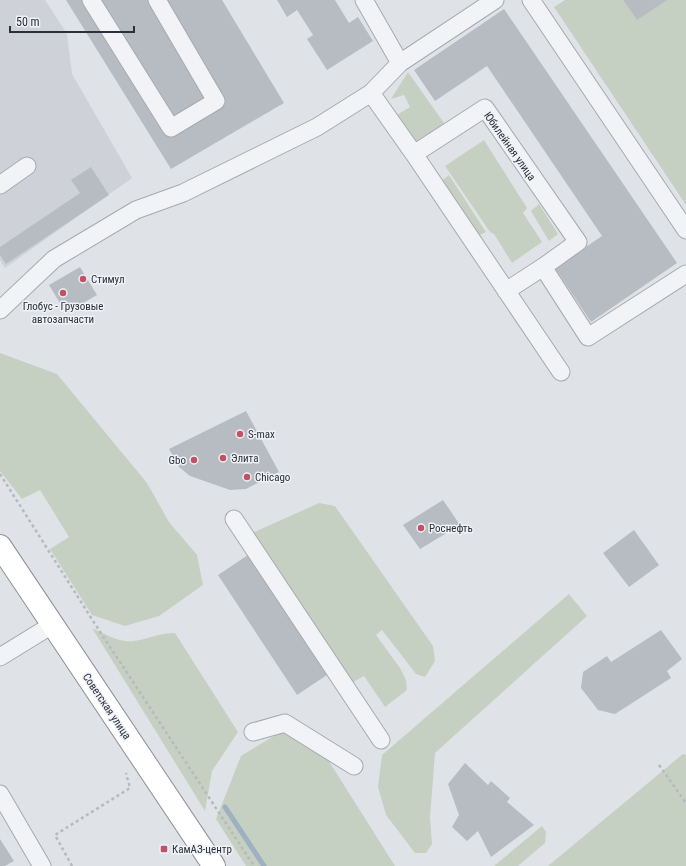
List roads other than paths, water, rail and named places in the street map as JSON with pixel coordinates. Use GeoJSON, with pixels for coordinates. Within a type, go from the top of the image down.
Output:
{"type":"FeatureCollection","features":[{"type":"Feature","properties":{"kind":"highway","name":"Советская улица"},"geometry":{"type":"LineString","coordinates":[[0,546],[214,866]]}},
{"type":"Feature","properties":{"kind":"street"},"geometry":{"type":"LineString","coordinates":[[91,0],[171,128],[216,101],[157,0]]}},
{"type":"Feature","properties":{"kind":"street"},"geometry":{"type":"LineString","coordinates":[[364,0],[400,63]]}},
{"type":"Feature","properties":{"kind":"street"},"geometry":{"type":"LineString","coordinates":[[0,310],[54,259],[136,210],[183,193],[317,127],[371,93],[400,63],[495,0]]}},
{"type":"Feature","properties":{"kind":"street"},"geometry":{"type":"LineString","coordinates":[[531,0],[686,230]]}},
{"type":"Feature","properties":{"kind":"street"},"geometry":{"type":"LineString","coordinates":[[371,93],[414,154],[561,372]]}},
{"type":"Feature","properties":{"kind":"street","name":"Юбилейная улица"},"geometry":{"type":"LineString","coordinates":[[414,154],[485,108],[578,242],[543,267]]}},
{"type":"Feature","properties":{"kind":"street"},"geometry":{"type":"LineString","coordinates":[[0,185],[27,166]]}},
{"type":"Feature","properties":{"kind":"street"},"geometry":{"type":"LineString","coordinates":[[506,291],[543,267],[588,337],[686,274]]}},
{"type":"Feature","properties":{"kind":"street"},"geometry":{"type":"LineString","coordinates":[[234,519],[381,740]]}},
{"type":"Feature","properties":{"kind":"street"},"geometry":{"type":"LineString","coordinates":[[0,657],[52,625]]}},
{"type":"Feature","properties":{"kind":"street"},"geometry":{"type":"LineString","coordinates":[[253,732],[285,723],[354,766]]}},
{"type":"Feature","properties":{"kind":"street"},"geometry":{"type":"LineString","coordinates":[[0,794],[42,866]]}},
{"type":"Feature","properties":{"kind":"waterway"},"geometry":{"type":"LineString","coordinates":[[225,807],[264,866]]}},
{"type":"Feature","properties":{"kind":"place","name":"Стимул"},"geometry":{"type":"Point","coordinates":[83,279]}},
{"type":"Feature","properties":{"kind":"place","name":"Глобус - Грузовые автозапчасти"},"geometry":{"type":"Point","coordinates":[63,293]}},
{"type":"Feature","properties":{"kind":"place","name":"S-max"},"geometry":{"type":"Point","coordinates":[240,434]}},
{"type":"Feature","properties":{"kind":"place","name":"Элита"},"geometry":{"type":"Point","coordinates":[223,458]}},
{"type":"Feature","properties":{"kind":"place","name":"Gbo"},"geometry":{"type":"Point","coordinates":[194,460]}},
{"type":"Feature","properties":{"kind":"place","name":"Chicago"},"geometry":{"type":"Point","coordinates":[247,477]}},
{"type":"Feature","properties":{"kind":"place","name":"Роснефть"},"geometry":{"type":"Point","coordinates":[421,528]}},
{"type":"Feature","properties":{"kind":"place","name":"КамАЗ-центр"},"geometry":{"type":"Point","coordinates":[164,849]}}]}
